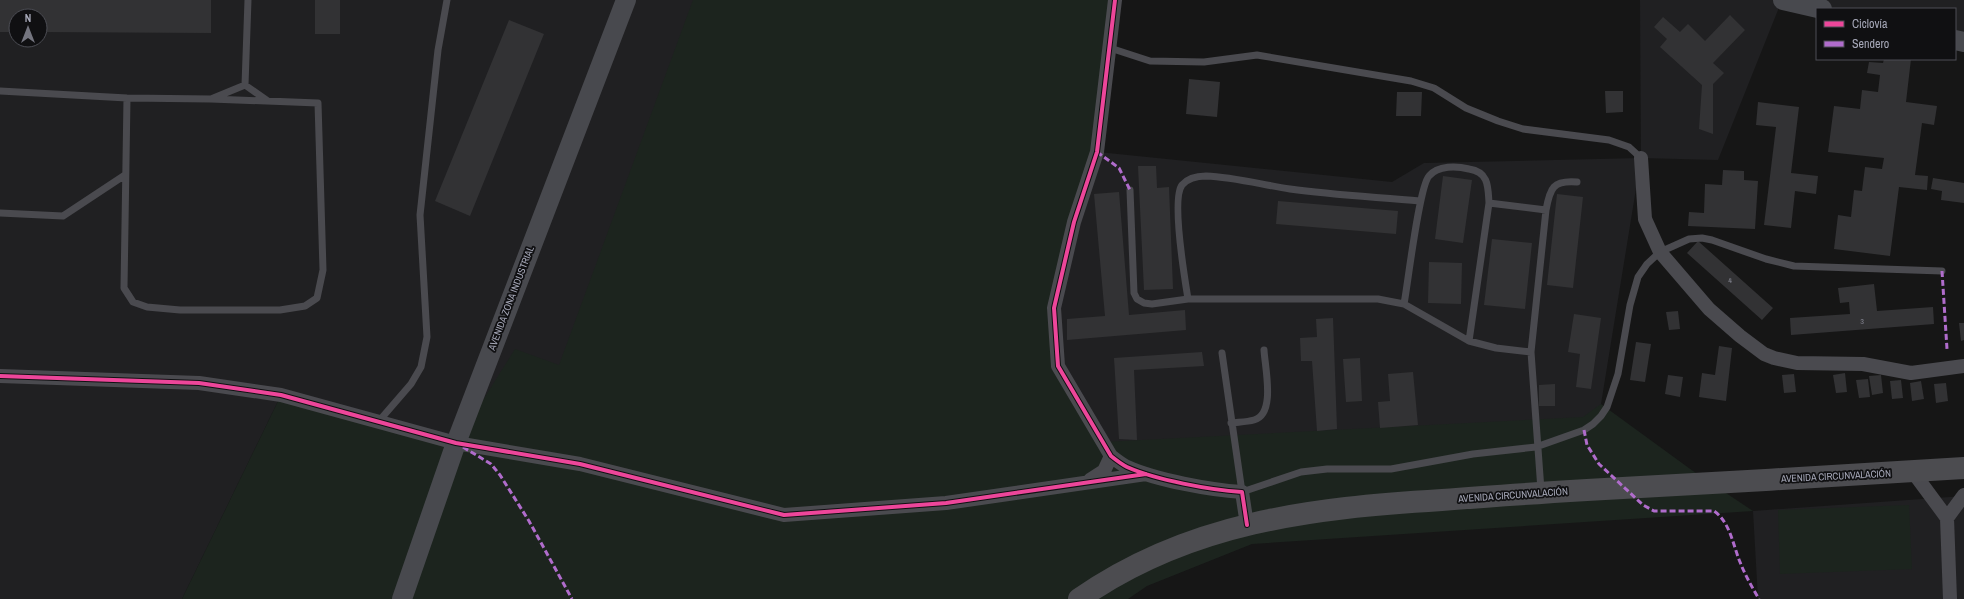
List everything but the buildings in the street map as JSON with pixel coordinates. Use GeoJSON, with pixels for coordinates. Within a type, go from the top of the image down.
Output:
{"type":"FeatureCollection","features":[{"type":"Feature","properties":{"kind":"highway","name":"AVENIDA CIRCUNVALACIÓN"},"geometry":{"type":"LineString","coordinates":[[1079,599],[1123,573],[1182,544],[1247,525],[1299,513],[1349,507],[1541,493],[1964,468]]}},
{"type":"Feature","properties":{"kind":"main road","name":"AVENIDA ZONA INDUSTRIAL"},"geometry":{"type":"LineString","coordinates":[[402,599],[456,443],[626,0]]}},
{"type":"Feature","properties":{"kind":"main road"},"geometry":{"type":"LineString","coordinates":[[1783,0],[1818,8]]}},
{"type":"Feature","properties":{"kind":"street"},"geometry":{"type":"LineString","coordinates":[[1115,0],[1097,152],[1074,222],[1054,308],[1058,366],[1111,456],[1125,466],[1146,474],[1218,490],[1242,492],[1247,525]]}},
{"type":"Feature","properties":{"kind":"street"},"geometry":{"type":"LineString","coordinates":[[1641,158],[1645,219],[1660,252],[1709,309],[1740,336],[1764,354],[1774,358],[1803,364],[1862,364],[1911,373],[1964,366]]}},
{"type":"Feature","properties":{"kind":"street"},"geometry":{"type":"LineString","coordinates":[[0,376],[199,383],[281,395],[456,443],[580,464],[784,515],[946,503],[1146,474]]}},
{"type":"Feature","properties":{"kind":"street"},"geometry":{"type":"LineString","coordinates":[[1086,482],[1104,471],[1111,456]]}},
{"type":"Feature","properties":{"kind":"street"},"geometry":{"type":"LineString","coordinates":[[1913,472],[1947,518],[1950,599]]}},
{"type":"Feature","properties":{"kind":"street"},"geometry":{"type":"LineString","coordinates":[[1947,518],[1964,495]]}},
{"type":"Feature","properties":{"kind":"lane"},"geometry":{"type":"LineString","coordinates":[[245,85],[248,0]]}},
{"type":"Feature","properties":{"kind":"lane"},"geometry":{"type":"LineString","coordinates":[[379,421],[411,384],[421,367],[427,337],[420,215],[438,50],[447,0]]}},
{"type":"Feature","properties":{"kind":"lane"},"geometry":{"type":"LineString","coordinates":[[1110,48],[1150,61],[1204,62],[1257,55],[1411,81],[1434,88],[1466,108],[1498,121],[1523,129],[1609,140],[1629,147],[1641,158]]}},
{"type":"Feature","properties":{"kind":"lane"},"geometry":{"type":"LineString","coordinates":[[211,99],[245,85]]}},
{"type":"Feature","properties":{"kind":"lane"},"geometry":{"type":"LineString","coordinates":[[245,85],[268,101]]}},
{"type":"Feature","properties":{"kind":"lane"},"geometry":{"type":"LineString","coordinates":[[0,91],[127,98],[318,103],[324,270],[317,298],[306,306],[280,310],[180,310],[147,307],[133,302],[124,288],[127,98]]}},
{"type":"Feature","properties":{"kind":"lane"},"geometry":{"type":"LineString","coordinates":[[1404,304],[1424,184],[1432,173],[1444,168],[1464,168],[1476,170],[1485,176],[1488,183],[1489,203],[1469,341]]}},
{"type":"Feature","properties":{"kind":"lane"},"geometry":{"type":"LineString","coordinates":[[0,213],[63,216],[125,176]]}},
{"type":"Feature","properties":{"kind":"lane"},"geometry":{"type":"LineString","coordinates":[[1188,299],[1180,242],[1178,197],[1180,186],[1187,180],[1195,177],[1216,177],[1292,189],[1420,201]]}},
{"type":"Feature","properties":{"kind":"lane"},"geometry":{"type":"LineString","coordinates":[[1541,493],[1536,447],[1531,352],[1546,210],[1548,195],[1552,187],[1558,183],[1577,182]]}},
{"type":"Feature","properties":{"kind":"lane"},"geometry":{"type":"LineString","coordinates":[[1130,190],[1134,293],[1137,299],[1144,303],[1152,304],[1188,299],[1378,299],[1404,304],[1469,341],[1496,348],[1531,352]]}},
{"type":"Feature","properties":{"kind":"lane"},"geometry":{"type":"LineString","coordinates":[[1489,203],[1546,210]]}},
{"type":"Feature","properties":{"kind":"lane"},"geometry":{"type":"LineString","coordinates":[[1222,353],[1242,492],[1301,472],[1327,469],[1391,469],[1487,451],[1536,447],[1584,430],[1601,416],[1607,407],[1618,374],[1634,289],[1638,277],[1647,264],[1660,252],[1689,239],[1702,238],[1766,259],[1794,266],[1942,271]]}},
{"type":"Feature","properties":{"kind":"lane"},"geometry":{"type":"LineString","coordinates":[[1232,423],[1255,420],[1264,414],[1267,405],[1268,393],[1264,350]]}},
{"type":"Feature","properties":{"kind":"shaded area"},"geometry":{"type":"Polygon","coordinates":[[[0,0],[1115,0],[1098,152],[1392,182],[1424,163],[1641,158],[1601,404],[1593,424],[784,515],[281,395],[182,599],[0,599],[0,0]]]}},
{"type":"Feature","properties":{"kind":"shaded area"},"geometry":{"type":"Polygon","coordinates":[[[693,0],[1115,0],[1097,152],[1054,309],[1058,366],[1103,442],[1583,417],[1601,404],[1693,471],[1753,511],[1252,544],[1147,586],[1128,599],[182,599],[281,395],[456,443],[515,349],[559,365],[693,0]]]}},
{"type":"Feature","properties":{"kind":"shaded area"},"geometry":{"type":"Polygon","coordinates":[[[1640,0],[1782,0],[1718,160],[1641,158],[1640,0]]]}},
{"type":"Feature","properties":{"kind":"shaded area"},"geometry":{"type":"Polygon","coordinates":[[[1783,0],[1964,0],[1964,42],[1956,40],[1956,8],[1817,8],[1783,0]]]}},
{"type":"Feature","properties":{"kind":"shaded area"},"geometry":{"type":"Polygon","coordinates":[[[1964,496],[1964,599],[1758,599],[1753,511],[1964,496]]]}},
{"type":"Feature","properties":{"kind":"shaded area"},"geometry":{"type":"Polygon","coordinates":[[[1909,505],[1912,569],[1780,574],[1778,510],[1909,505]]]}},
{"type":"Feature","properties":{"kind":"marked path"},"geometry":{"type":"LineString","coordinates":[[1097,152],[1119,168],[1130,190]]}},
{"type":"Feature","properties":{"kind":"marked path"},"geometry":{"type":"LineString","coordinates":[[1942,271],[1947,349]]}},
{"type":"Feature","properties":{"kind":"marked path"},"geometry":{"type":"LineString","coordinates":[[1584,430],[1587,445],[1599,464],[1643,505],[1654,511],[1714,511],[1724,521],[1742,567],[1759,599]]}},
{"type":"Feature","properties":{"kind":"marked path"},"geometry":{"type":"LineString","coordinates":[[463,447],[491,464],[500,475],[529,521],[572,599]]}},
{"type":"Feature","properties":{"kind":"cycle path"},"geometry":{"type":"LineString","coordinates":[[1115,0],[1097,152],[1074,222],[1054,308],[1058,366],[1111,456],[1127,467],[1153,476],[1199,487],[1242,492],[1247,525]]}},
{"type":"Feature","properties":{"kind":"cycle path"},"geometry":{"type":"LineString","coordinates":[[0,376],[199,383],[281,395],[456,443],[580,464],[784,515],[946,503],[1146,474]]}}]}
